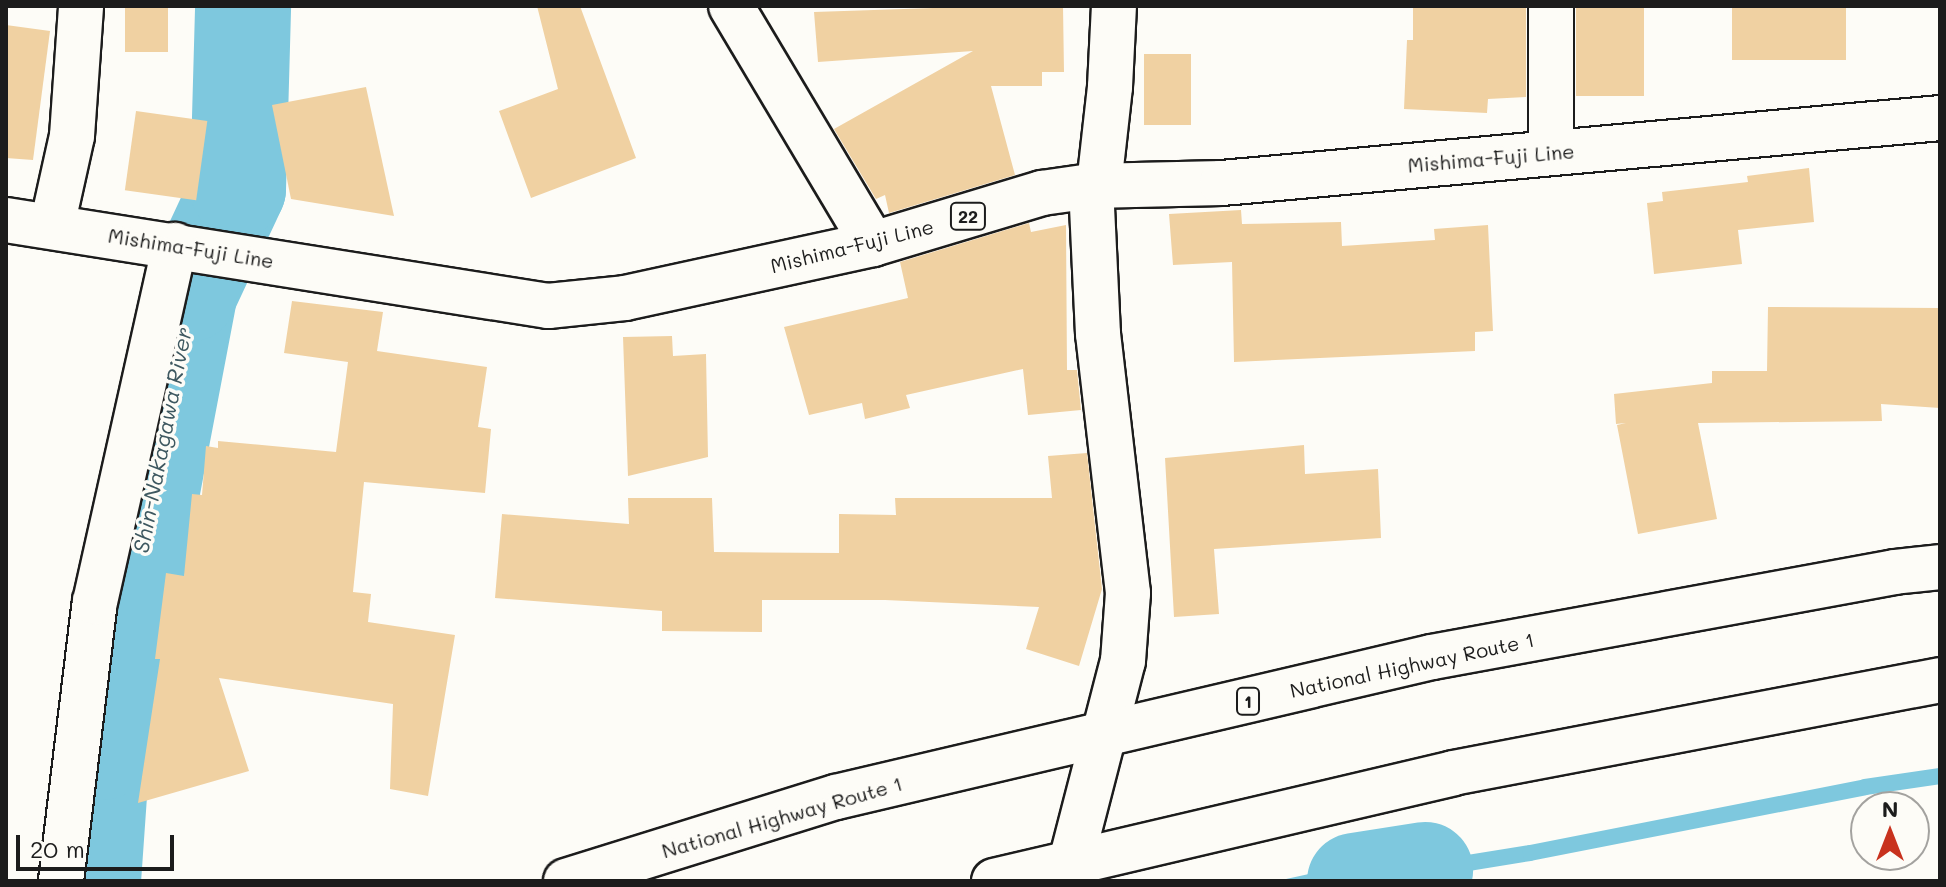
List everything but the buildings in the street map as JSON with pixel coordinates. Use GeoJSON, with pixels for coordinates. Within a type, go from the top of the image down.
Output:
{"type":"FeatureCollection","features":[{"type":"Feature","properties":{"kind":"main road"},"geometry":{"type":"LineString","coordinates":[[52,226],[72,136],[81,6]]}},
{"type":"Feature","properties":{"kind":"main road"},"geometry":{"type":"LineString","coordinates":[[731,6],[873,244]]}},
{"type":"Feature","properties":{"kind":"main road"},"geometry":{"type":"LineString","coordinates":[[1066,872],[1123,661],[1128,593],[1098,334],[1095,186],[1110,87],[1114,6]]}},
{"type":"Feature","properties":{"kind":"main road"},"geometry":{"type":"LineString","coordinates":[[1551,6],[1551,153]]}},
{"type":"Feature","properties":{"kind":"main road","name":"Mishima-Fuji Line"},"geometry":{"type":"LineString","coordinates":[[6,220],[548,306],[625,298],[873,244],[1042,193],[1095,186],[1222,183],[1940,118]]}},
{"type":"Feature","properties":{"kind":"main road"},"geometry":{"type":"LineString","coordinates":[[61,881],[95,602],[175,245]]}},
{"type":"Feature","properties":{"kind":"main road","name":"National Highway Route 1"},"geometry":{"type":"LineString","coordinates":[[566,881],[836,797],[1432,657],[1894,572],[1940,567]]}},
{"type":"Feature","properties":{"kind":"main road"},"geometry":{"type":"LineString","coordinates":[[994,881],[1066,872],[1453,773],[1940,680]]}},
{"type":"Feature","properties":{"kind":"water"},"geometry":{"type":"Polygon","coordinates":[[[1382,858],[1404,881],[1277,881],[1382,858]]]}},
{"type":"Feature","properties":{"kind":"waterway","name":"Shin-Nakagawa River"},"geometry":{"type":"LineString","coordinates":[[93,881],[102,752],[189,294],[238,189],[243,6]]}},
{"type":"Feature","properties":{"kind":"waterway"},"geometry":{"type":"LineString","coordinates":[[1425,870],[1530,853],[1865,787],[1940,776]]}},
{"type":"Feature","properties":{"kind":"waterway"},"geometry":{"type":"LineString","coordinates":[[1355,881],[1425,870]]}}]}
